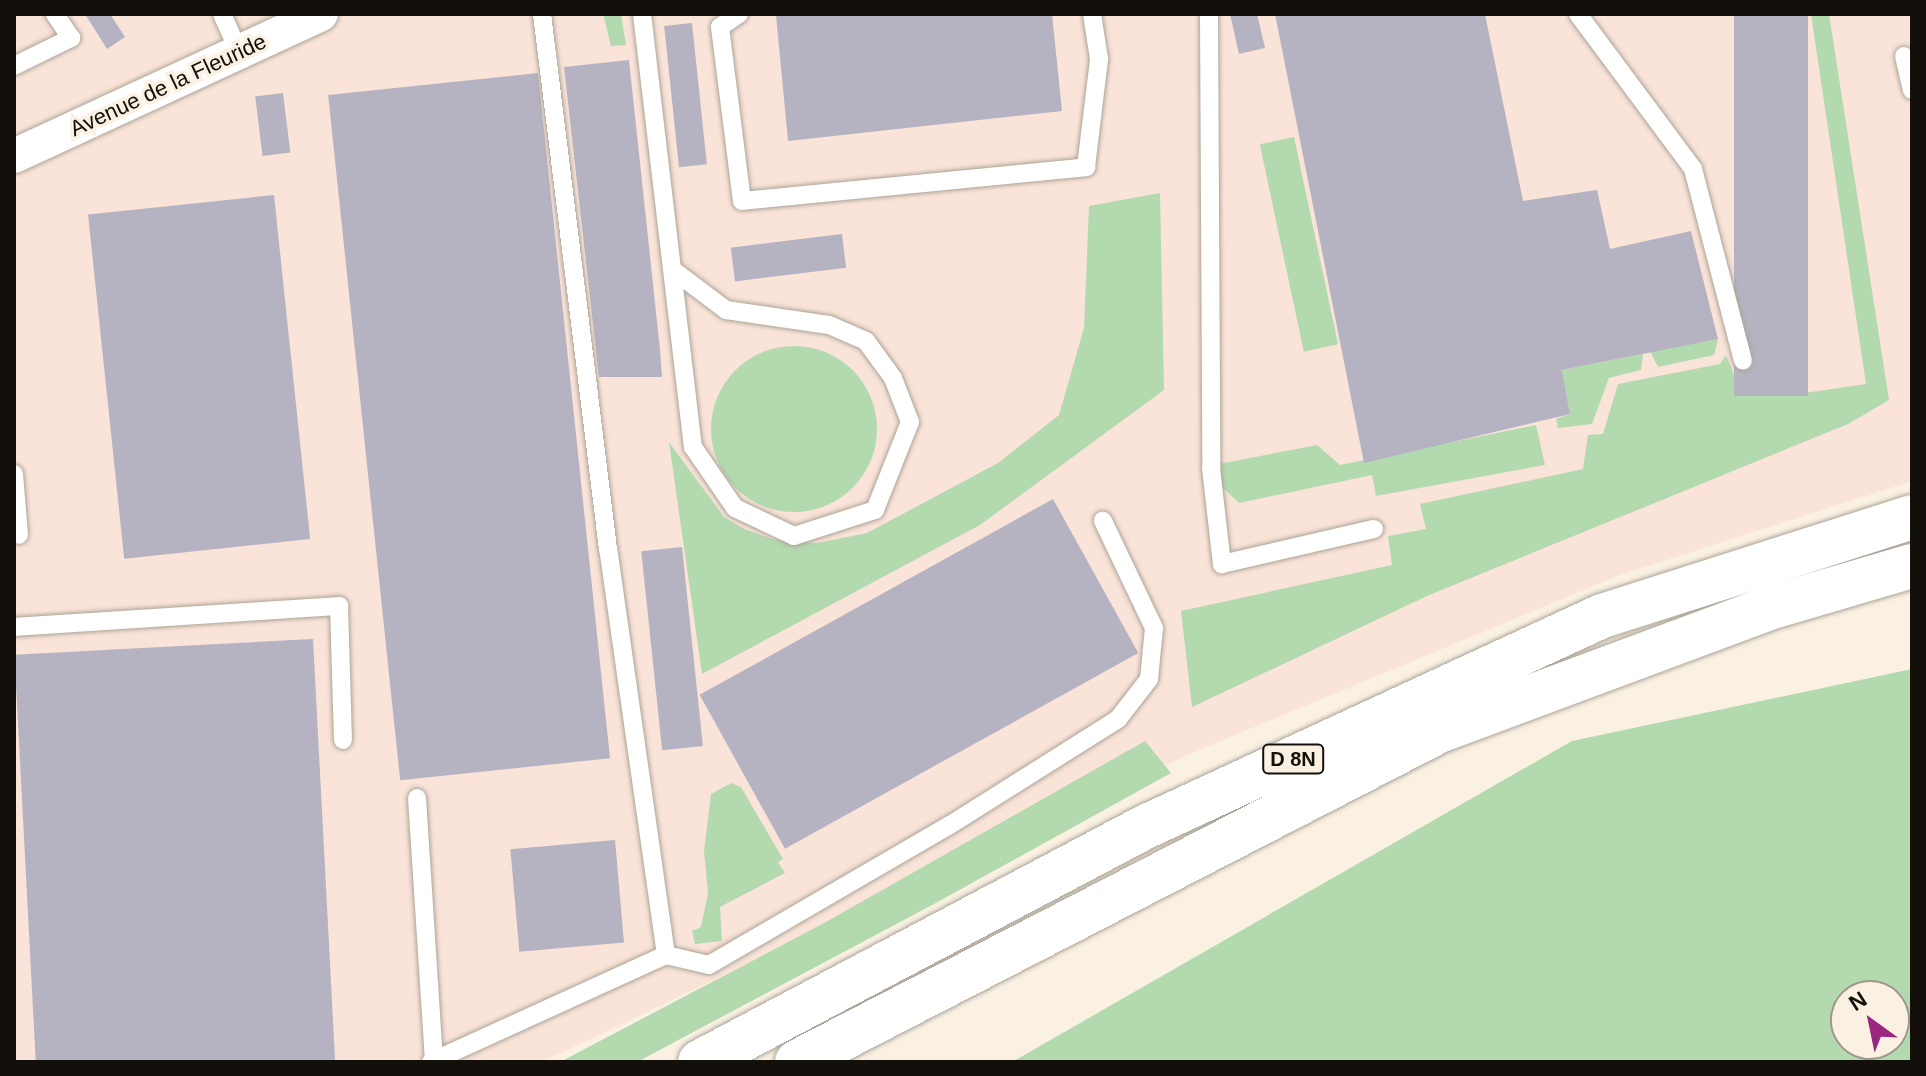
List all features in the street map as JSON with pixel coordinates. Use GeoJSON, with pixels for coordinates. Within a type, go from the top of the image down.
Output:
{"type":"FeatureCollection","features":[{"type":"Feature","properties":{"kind":"main road","name":"D 8N"},"geometry":{"type":"LineString","coordinates":[[700,1062],[1145,827],[1602,616],[1912,517]]}},
{"type":"Feature","properties":{"kind":"main road","name":"D 8N"},"geometry":{"type":"LineString","coordinates":[[797,1062],[1439,731],[1776,606],[1912,566]]}},
{"type":"Feature","properties":{"kind":"street","name":"Avenue de la Fleuride"},"geometry":{"type":"LineString","coordinates":[[14,156],[321,14]]}},
{"type":"Feature","properties":{"kind":"lane"},"geometry":{"type":"LineString","coordinates":[[14,66],[71,38],[55,14]]}},
{"type":"Feature","properties":{"kind":"lane"},"geometry":{"type":"LineString","coordinates":[[222,14],[239,52]]}},
{"type":"Feature","properties":{"kind":"lane"},"geometry":{"type":"LineString","coordinates":[[542,14],[608,549],[666,955]]}},
{"type":"Feature","properties":{"kind":"lane"},"geometry":{"type":"LineString","coordinates":[[642,14],[693,447],[735,508],[794,536],[875,510],[910,422],[893,378],[866,341],[829,325],[726,310],[673,270]]}},
{"type":"Feature","properties":{"kind":"lane"},"geometry":{"type":"LineString","coordinates":[[739,14],[720,27],[742,201],[1086,167],[1099,59],[1092,14]]}},
{"type":"Feature","properties":{"kind":"lane"},"geometry":{"type":"LineString","coordinates":[[1209,14],[1211,468],[1222,564],[1374,529]]}},
{"type":"Feature","properties":{"kind":"lane"},"geometry":{"type":"LineString","coordinates":[[1578,14],[1693,169],[1743,361]]}},
{"type":"Feature","properties":{"kind":"lane"},"geometry":{"type":"LineString","coordinates":[[1904,56],[1912,90]]}},
{"type":"Feature","properties":{"kind":"lane"},"geometry":{"type":"LineString","coordinates":[[14,474],[19,535]]}},
{"type":"Feature","properties":{"kind":"lane"},"geometry":{"type":"LineString","coordinates":[[417,798],[433,1061],[666,955],[709,965],[950,825],[1118,719],[1149,679],[1154,628],[1103,521]]}},
{"type":"Feature","properties":{"kind":"lane"},"geometry":{"type":"LineString","coordinates":[[14,627],[339,606],[343,740]]}},
{"type":"Feature","properties":{"kind":"shaded area"},"geometry":{"type":"Polygon","coordinates":[[[14,14],[1912,14],[1912,481],[1620,575],[1194,752],[542,1062],[14,1062],[14,14]]]}},
{"type":"Feature","properties":{"kind":"green space"},"geometry":{"type":"Polygon","coordinates":[[[603,14],[621,14],[626,45],[611,46],[603,14]]]}},
{"type":"Feature","properties":{"kind":"green space"},"geometry":{"type":"Polygon","coordinates":[[[1811,14],[1829,14],[1889,400],[1848,424],[1427,596],[1192,707],[1181,611],[1392,565],[1388,536],[1426,529],[1420,504],[1583,469],[1588,435],[1603,434],[1618,384],[1720,364],[1726,355],[1738,385],[1791,395],[1866,384],[1811,14]]]}},
{"type":"Feature","properties":{"kind":"green space"},"geometry":{"type":"Polygon","coordinates":[[[1294,137],[1338,344],[1304,352],[1260,144],[1294,137]]]}},
{"type":"Feature","properties":{"kind":"green space"},"geometry":{"type":"Polygon","coordinates":[[[1160,193],[1164,390],[980,525],[702,674],[669,442],[724,517],[744,529],[776,540],[817,543],[867,533],[998,463],[1059,415],[1084,328],[1089,206],[1160,193]]]}},
{"type":"Feature","properties":{"kind":"green space"},"geometry":{"type":"Polygon","coordinates":[[[1718,339],[1714,355],[1658,367],[1650,351],[1718,339]]]}},
{"type":"Feature","properties":{"kind":"green space"},"geometry":{"type":"Polygon","coordinates":[[[794,346],[826,352],[853,370],[871,397],[877,429],[871,461],[853,488],[826,506],[794,512],[762,506],[735,488],[717,461],[711,429],[717,397],[735,370],[762,352],[794,346]]]}},
{"type":"Feature","properties":{"kind":"green space"},"geometry":{"type":"Polygon","coordinates":[[[1643,354],[1641,370],[1609,378],[1592,424],[1558,428],[1556,419],[1570,414],[1562,370],[1643,354]]]}},
{"type":"Feature","properties":{"kind":"green space"},"geometry":{"type":"Polygon","coordinates":[[[1536,425],[1545,465],[1376,496],[1372,475],[1239,503],[1219,484],[1219,464],[1317,445],[1340,465],[1536,425]]]}},
{"type":"Feature","properties":{"kind":"green space"},"geometry":{"type":"Polygon","coordinates":[[[1912,669],[1912,1062],[1012,1062],[1572,741],[1912,669]]]}},
{"type":"Feature","properties":{"kind":"green space"},"geometry":{"type":"Polygon","coordinates":[[[1145,741],[1171,773],[934,904],[637,1062],[560,1062],[826,922],[1145,741]]]}},
{"type":"Feature","properties":{"kind":"green space"},"geometry":{"type":"Polygon","coordinates":[[[731,783],[741,787],[783,859],[778,862],[785,873],[720,907],[722,941],[695,944],[692,931],[701,927],[708,893],[704,851],[711,794],[731,783]]]}},
{"type":"Feature","properties":{"kind":"building"},"geometry":{"type":"Polygon","coordinates":[[[85,14],[110,14],[125,37],[107,49],[85,14]]]}},
{"type":"Feature","properties":{"kind":"building"},"geometry":{"type":"Polygon","coordinates":[[[1052,14],[1062,111],[788,141],[776,15],[1052,14]]]}},
{"type":"Feature","properties":{"kind":"building"},"geometry":{"type":"Polygon","coordinates":[[[1230,14],[1257,14],[1265,48],[1239,54],[1230,14]]]}},
{"type":"Feature","properties":{"kind":"building"},"geometry":{"type":"Polygon","coordinates":[[[1275,14],[1485,14],[1523,201],[1597,190],[1610,249],[1691,231],[1718,339],[1562,370],[1570,414],[1364,463],[1275,14]]]}},
{"type":"Feature","properties":{"kind":"building"},"geometry":{"type":"Polygon","coordinates":[[[1734,14],[1808,14],[1808,396],[1734,396],[1734,14]]]}},
{"type":"Feature","properties":{"kind":"building"},"geometry":{"type":"Polygon","coordinates":[[[692,23],[707,164],[679,167],[664,26],[692,23]]]}},
{"type":"Feature","properties":{"kind":"building"},"geometry":{"type":"Polygon","coordinates":[[[629,60],[662,377],[599,377],[564,67],[629,60]]]}},
{"type":"Feature","properties":{"kind":"building"},"geometry":{"type":"Polygon","coordinates":[[[538,73],[610,758],[400,780],[328,95],[538,73]]]}},
{"type":"Feature","properties":{"kind":"building"},"geometry":{"type":"Polygon","coordinates":[[[283,93],[290,153],[263,156],[255,96],[283,93]]]}},
{"type":"Feature","properties":{"kind":"building"},"geometry":{"type":"Polygon","coordinates":[[[274,195],[310,539],[124,559],[88,215],[274,195]]]}},
{"type":"Feature","properties":{"kind":"building"},"geometry":{"type":"Polygon","coordinates":[[[842,234],[846,268],[735,281],[731,248],[842,234]]]}},
{"type":"Feature","properties":{"kind":"building"},"geometry":{"type":"Polygon","coordinates":[[[1053,499],[1138,653],[785,849],[700,695],[1053,499]]]}},
{"type":"Feature","properties":{"kind":"building"},"geometry":{"type":"Polygon","coordinates":[[[682,547],[703,746],[662,750],[641,551],[682,547]]]}},
{"type":"Feature","properties":{"kind":"building"},"geometry":{"type":"Polygon","coordinates":[[[313,639],[335,1061],[36,1062],[14,655],[313,639]]]}},
{"type":"Feature","properties":{"kind":"building"},"geometry":{"type":"Polygon","coordinates":[[[615,840],[624,943],[519,952],[510,849],[615,840]]]}}]}
